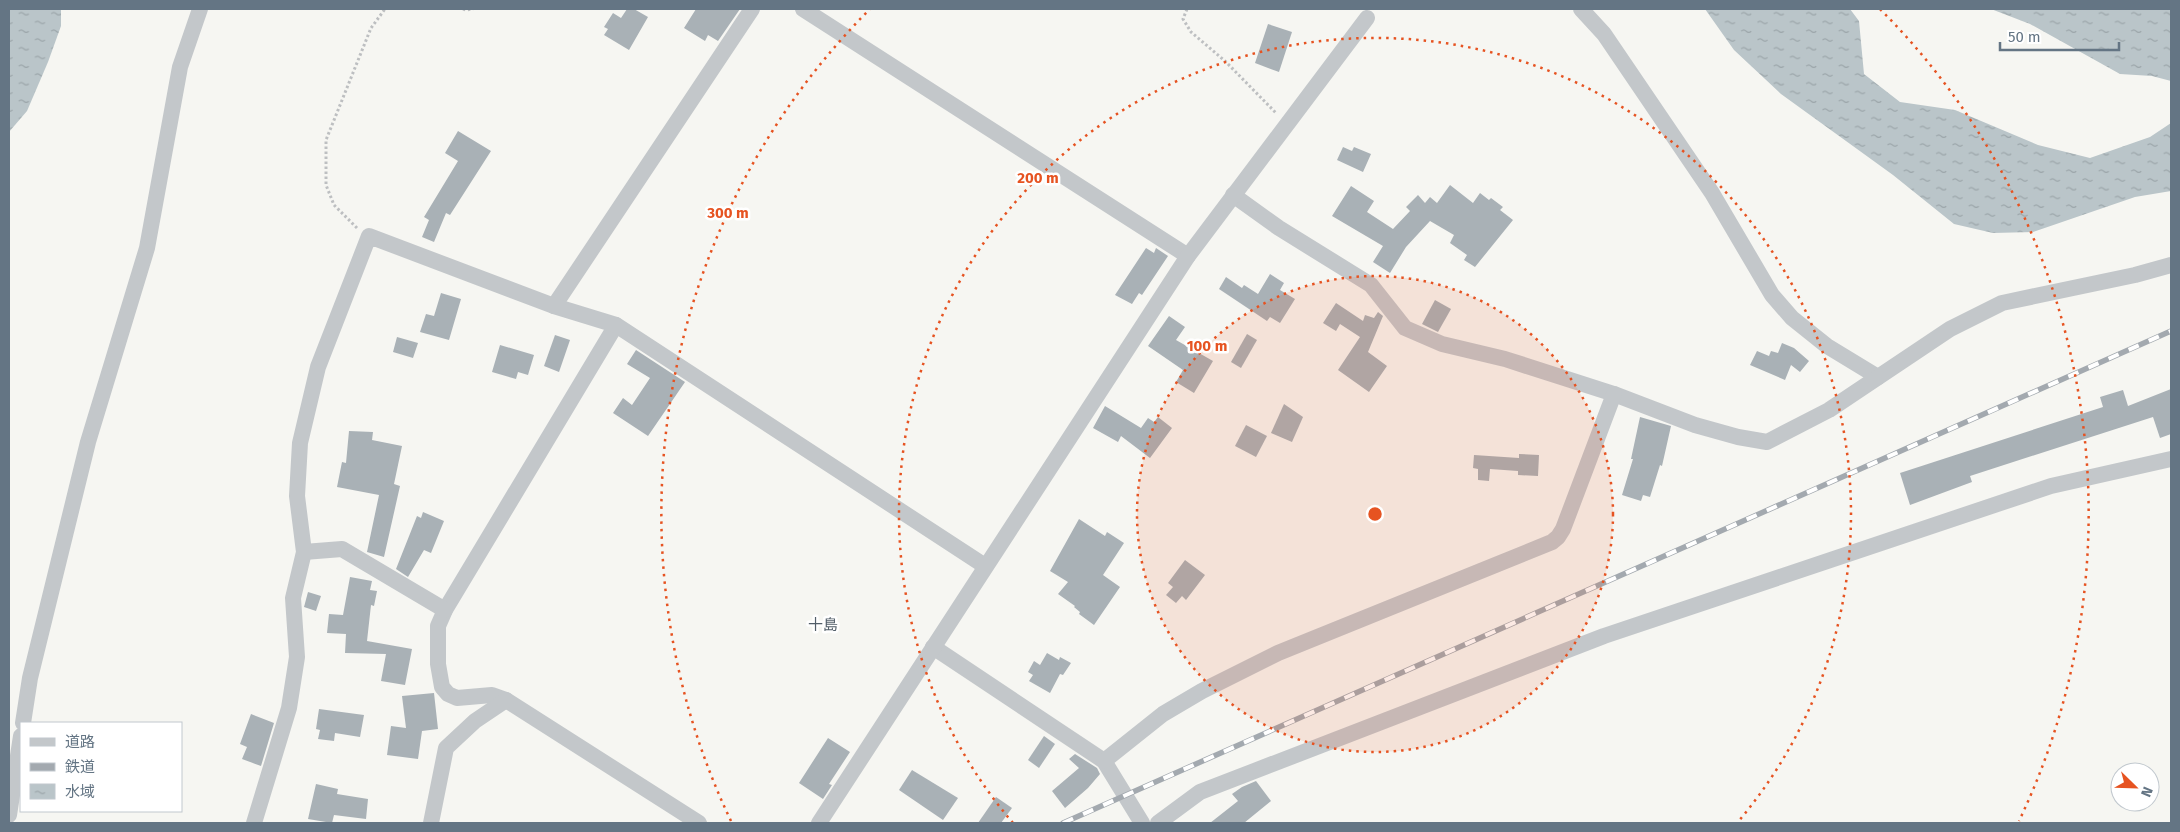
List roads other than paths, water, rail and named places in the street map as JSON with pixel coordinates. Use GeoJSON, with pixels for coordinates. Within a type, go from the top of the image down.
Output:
{"type":"FeatureCollection","features":[{"type":"Feature","properties":{"kind":"street"},"geometry":{"type":"LineString","coordinates":[[23,722],[30,678],[88,442],[147,248],[180,67],[200,9]]}},
{"type":"Feature","properties":{"kind":"street"},"geometry":{"type":"LineString","coordinates":[[554,306],[752,9]]}},
{"type":"Feature","properties":{"kind":"street"},"geometry":{"type":"LineString","coordinates":[[803,9],[1188,256]]}},
{"type":"Feature","properties":{"kind":"street"},"geometry":{"type":"LineString","coordinates":[[1581,9],[1604,34],[1712,193],[1772,295],[1792,318],[1827,346],[1878,377]]}},
{"type":"Feature","properties":{"kind":"street"},"geometry":{"type":"LineString","coordinates":[[819,823],[1188,256],[1367,18]]}},
{"type":"Feature","properties":{"kind":"street"},"geometry":{"type":"LineString","coordinates":[[1233,196],[1279,228],[1371,285],[1405,328],[1442,344],[1505,359],[1614,394],[1694,425],[1738,437],[1767,442],[1829,410],[1950,329],[2002,303],[2135,275],[2171,265]]}},
{"type":"Feature","properties":{"kind":"street"},"geometry":{"type":"LineString","coordinates":[[254,823],[289,708],[297,657],[293,598],[304,552],[297,496],[300,443],[318,368],[369,236],[554,306],[616,325],[985,566]]}},
{"type":"Feature","properties":{"kind":"street"},"geometry":{"type":"LineString","coordinates":[[616,325],[445,610],[438,626],[438,664],[442,687],[448,694],[457,698],[492,695],[506,700],[699,823]]}},
{"type":"Feature","properties":{"kind":"street"},"geometry":{"type":"LineString","coordinates":[[1104,761],[1164,714],[1202,691],[1278,653],[1552,542],[1563,529],[1614,394]]}},
{"type":"Feature","properties":{"kind":"street"},"geometry":{"type":"LineString","coordinates":[[1158,823],[1200,792],[1604,636],[2051,486],[2171,459]]}},
{"type":"Feature","properties":{"kind":"street"},"geometry":{"type":"LineString","coordinates":[[304,552],[342,549],[445,610]]}},
{"type":"Feature","properties":{"kind":"street"},"geometry":{"type":"LineString","coordinates":[[933,647],[1104,761],[1142,823]]}},
{"type":"Feature","properties":{"kind":"street"},"geometry":{"type":"LineString","coordinates":[[431,823],[446,748],[475,721],[506,700]]}},
{"type":"Feature","properties":{"kind":"street"},"geometry":{"type":"LineString","coordinates":[[9,815],[20,743]]}},
{"type":"Feature","properties":{"kind":"water"},"geometry":{"type":"Polygon","coordinates":[[[9,9],[61,9],[61,26],[27,111],[9,132],[9,9]]]}},
{"type":"Feature","properties":{"kind":"water"},"geometry":{"type":"Polygon","coordinates":[[[1705,9],[1850,9],[1859,21],[1864,74],[1900,102],[1955,110],[2038,145],[2090,158],[2150,137],[2171,123],[2171,191],[2135,197],[2033,232],[1993,233],[1954,224],[1893,175],[1781,94],[1734,50],[1705,9]]]}},
{"type":"Feature","properties":{"kind":"water"},"geometry":{"type":"Polygon","coordinates":[[[1991,9],[2171,9],[2171,81],[2152,76],[2120,74],[2030,24],[1991,9]]]}},
{"type":"Feature","properties":{"kind":"railway"},"geometry":{"type":"LineString","coordinates":[[1063,823],[2171,331]]}},
{"type":"Feature","properties":{"kind":"district","name":"十島"},"geometry":{"type":"Point","coordinates":[823,625]}}]}
